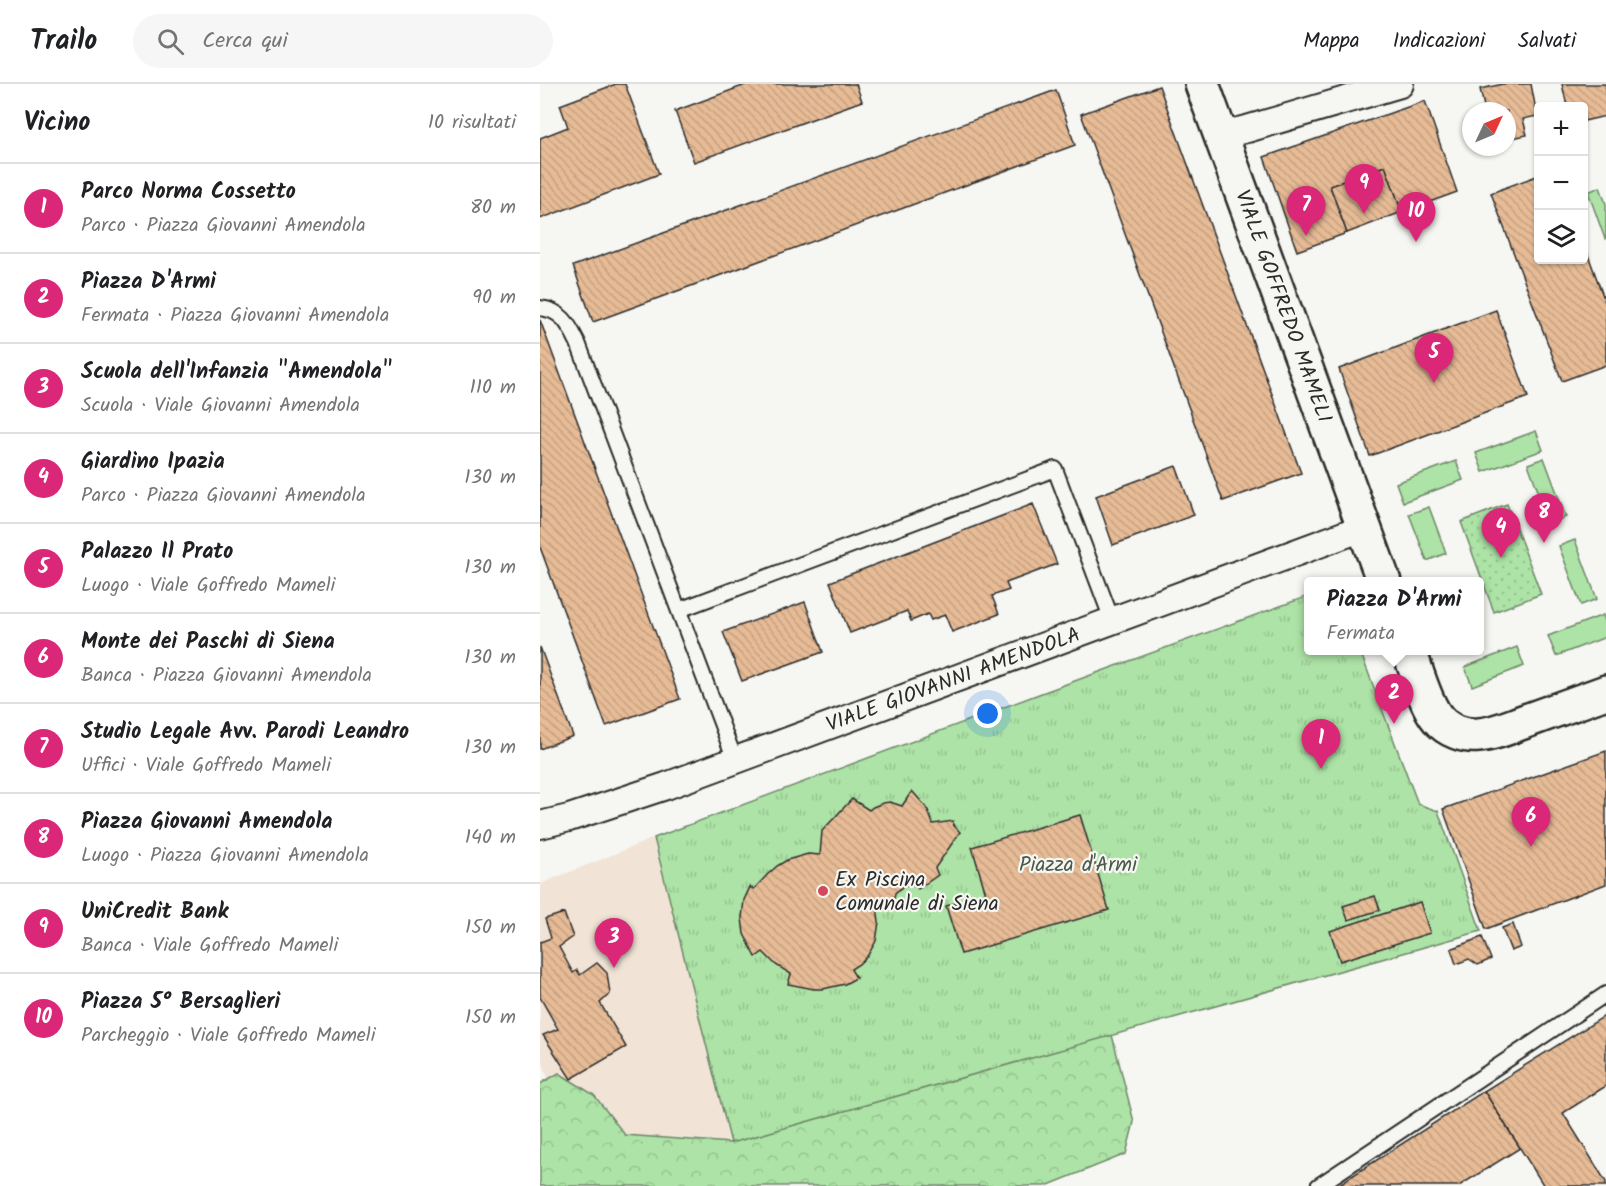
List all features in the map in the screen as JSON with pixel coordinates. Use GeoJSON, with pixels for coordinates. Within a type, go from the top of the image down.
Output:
{"type":"FeatureCollection","features":[{"type":"Feature","properties":{"kind":"street","name":"VIALE GOFFREDO MAMELI"},"geometry":{"type":"LineString","coordinates":[[1202,84],[1382,577]]}},
{"type":"Feature","properties":{"kind":"street"},"geometry":{"type":"LineString","coordinates":[[1221,135],[1400,84]]}},
{"type":"Feature","properties":{"kind":"street","name":"VIALE GIOVANNI AMENDOLA"},"geometry":{"type":"LineString","coordinates":[[540,825],[569,818],[666,786],[1365,527]]}},
{"type":"Feature","properties":{"kind":"street"},"geometry":{"type":"LineString","coordinates":[[1411,655],[1435,716],[1451,729],[1465,734],[1480,735],[1499,731],[1606,692]]}},
{"type":"Feature","properties":{"kind":"lane"},"geometry":{"type":"LineString","coordinates":[[540,308],[559,314],[572,330],[578,343],[735,760]]}},
{"type":"Feature","properties":{"kind":"lane"},"geometry":{"type":"LineString","coordinates":[[679,610],[1055,469],[1112,620]]}},
{"type":"Feature","properties":{"kind":"lane"},"geometry":{"type":"LineString","coordinates":[[1318,1186],[1606,994]]}},
{"type":"Feature","properties":{"kind":"shaded area"},"geometry":{"type":"Polygon","coordinates":[[[654,838],[731,1143],[624,1135],[594,1095],[560,1073],[548,1079],[540,1053],[540,884],[654,838]]]}},
{"type":"Feature","properties":{"kind":"green space"},"geometry":{"type":"Polygon","coordinates":[[[1600,187],[1606,204],[1605,239],[1588,192],[1600,187]]]}},
{"type":"Feature","properties":{"kind":"green space"},"geometry":{"type":"Polygon","coordinates":[[[1536,431],[1543,450],[1483,472],[1476,453],[1536,431]]]}},
{"type":"Feature","properties":{"kind":"green space"},"geometry":{"type":"Polygon","coordinates":[[[1544,458],[1566,517],[1550,523],[1528,464],[1544,458]]]}},
{"type":"Feature","properties":{"kind":"green space"},"geometry":{"type":"Polygon","coordinates":[[[1456,461],[1463,480],[1403,502],[1396,483],[1456,461]]]}},
{"type":"Feature","properties":{"kind":"green space"},"geometry":{"type":"Polygon","coordinates":[[[1507,504],[1541,594],[1494,612],[1484,585],[1484,577],[1481,577],[1461,522],[1507,504]]]}},
{"type":"Feature","properties":{"kind":"green space"},"geometry":{"type":"Polygon","coordinates":[[[1429,507],[1446,553],[1427,561],[1409,514],[1429,507]]]}},
{"type":"Feature","properties":{"kind":"green space"},"geometry":{"type":"Polygon","coordinates":[[[1575,540],[1597,599],[1581,605],[1559,546],[1575,540]]]}},
{"type":"Feature","properties":{"kind":"green space","name":"Piazza d'Armi"},"geometry":{"type":"Polygon","coordinates":[[[1304,597],[1304,655],[1362,655],[1418,804],[1438,811],[1481,931],[731,1143],[654,838],[1304,597]]]}},
{"type":"Feature","properties":{"kind":"green space"},"geometry":{"type":"Polygon","coordinates":[[[1603,615],[1606,637],[1556,656],[1548,636],[1603,615]]]}},
{"type":"Feature","properties":{"kind":"green space"},"geometry":{"type":"Polygon","coordinates":[[[1517,647],[1524,666],[1472,686],[1465,667],[1517,647]]]}},
{"type":"Feature","properties":{"kind":"green space"},"geometry":{"type":"Polygon","coordinates":[[[1112,1035],[1134,1122],[1126,1154],[1046,1186],[540,1186],[540,1084],[559,1073],[594,1095],[625,1135],[731,1143],[1112,1035]]]}},
{"type":"Feature","properties":{"kind":"building"},"geometry":{"type":"Polygon","coordinates":[[[616,84],[625,84],[659,174],[540,219],[540,138],[568,127],[560,105],[616,84]]]}},
{"type":"Feature","properties":{"kind":"building"},"geometry":{"type":"Polygon","coordinates":[[[748,84],[856,84],[862,101],[694,162],[675,111],[748,84]]]}},
{"type":"Feature","properties":{"kind":"building"},"geometry":{"type":"Polygon","coordinates":[[[1503,84],[1531,84],[1534,117],[1523,119],[1527,135],[1516,137],[1516,102],[1483,102],[1480,89],[1503,84]]]}},
{"type":"Feature","properties":{"kind":"building"},"geometry":{"type":"Polygon","coordinates":[[[1562,84],[1606,84],[1606,116],[1588,120],[1588,102],[1566,102],[1562,84]]]}},
{"type":"Feature","properties":{"kind":"building"},"geometry":{"type":"Polygon","coordinates":[[[1159,86],[1301,473],[1223,501],[1081,114],[1159,86]]]}},
{"type":"Feature","properties":{"kind":"building"},"geometry":{"type":"Polygon","coordinates":[[[1056,90],[1075,145],[593,322],[573,266],[1056,90]]]}},
{"type":"Feature","properties":{"kind":"building"},"geometry":{"type":"Polygon","coordinates":[[[1425,101],[1457,192],[1402,212],[1385,166],[1330,186],[1347,233],[1297,251],[1264,157],[1425,101]]]}},
{"type":"Feature","properties":{"kind":"building"},"geometry":{"type":"Polygon","coordinates":[[[1385,166],[1402,212],[1347,233],[1330,186],[1385,166]]]}},
{"type":"Feature","properties":{"kind":"building"},"geometry":{"type":"Polygon","coordinates":[[[1534,177],[1534,264],[1588,264],[1588,255],[1606,304],[1606,365],[1562,381],[1491,193],[1534,177]]]}},
{"type":"Feature","properties":{"kind":"building"},"geometry":{"type":"Polygon","coordinates":[[[1496,310],[1528,397],[1370,456],[1339,369],[1496,310]]]}},
{"type":"Feature","properties":{"kind":"building"},"geometry":{"type":"Polygon","coordinates":[[[540,320],[680,699],[606,726],[540,547],[540,320]]]}},
{"type":"Feature","properties":{"kind":"building"},"geometry":{"type":"Polygon","coordinates":[[[1176,466],[1194,515],[1113,545],[1096,496],[1176,466]]]}},
{"type":"Feature","properties":{"kind":"building"},"geometry":{"type":"Polygon","coordinates":[[[1033,504],[1057,564],[1006,583],[1009,590],[992,596],[999,614],[952,632],[945,615],[931,620],[928,614],[911,621],[907,611],[850,633],[830,582],[1033,504]]]}},
{"type":"Feature","properties":{"kind":"building"},"geometry":{"type":"Polygon","coordinates":[[[805,602],[823,652],[742,681],[723,632],[805,602]]]}},
{"type":"Feature","properties":{"kind":"building"},"geometry":{"type":"Polygon","coordinates":[[[540,647],[573,736],[540,749],[540,647]]]}},
{"type":"Feature","properties":{"kind":"building"},"geometry":{"type":"Polygon","coordinates":[[[1606,751],[1606,884],[1486,929],[1443,809],[1606,751]]]}},
{"type":"Feature","properties":{"kind":"building","name":"Ex Piscina Comunale di Siena"},"geometry":{"type":"Polygon","coordinates":[[[912,791],[927,808],[933,824],[953,821],[954,826],[960,832],[935,868],[938,875],[918,889],[916,886],[905,885],[895,893],[894,899],[877,905],[879,922],[876,941],[868,955],[851,969],[856,978],[845,984],[823,989],[788,984],[791,974],[776,965],[763,952],[756,957],[744,934],[742,918],[744,900],[750,887],[754,889],[777,866],[787,860],[808,854],[820,855],[822,831],[852,799],[869,810],[890,802],[902,806],[912,791]]]}},
{"type":"Feature","properties":{"kind":"building"},"geometry":{"type":"Polygon","coordinates":[[[1080,815],[1109,910],[961,954],[946,906],[986,894],[972,847],[1080,815]]]}},
{"type":"Feature","properties":{"kind":"building"},"geometry":{"type":"Polygon","coordinates":[[[1375,896],[1380,910],[1348,920],[1343,906],[1375,896]]]}},
{"type":"Feature","properties":{"kind":"building"},"geometry":{"type":"Polygon","coordinates":[[[1420,902],[1430,933],[1340,961],[1330,931],[1420,902]]]}},
{"type":"Feature","properties":{"kind":"building"},"geometry":{"type":"Polygon","coordinates":[[[564,913],[573,937],[559,947],[573,973],[577,970],[580,975],[597,963],[607,973],[610,994],[600,1003],[626,1047],[571,1079],[543,1035],[558,1029],[540,997],[540,942],[551,938],[545,919],[564,913]]]}},
{"type":"Feature","properties":{"kind":"building"},"geometry":{"type":"Polygon","coordinates":[[[1513,924],[1521,947],[1511,951],[1502,928],[1513,924]]]}},
{"type":"Feature","properties":{"kind":"building"},"geometry":{"type":"Polygon","coordinates":[[[1482,937],[1491,959],[1478,965],[1469,959],[1456,964],[1451,949],[1482,937]]]}},
{"type":"Feature","properties":{"kind":"building"},"geometry":{"type":"Polygon","coordinates":[[[1606,1015],[1606,1086],[1563,1113],[1606,1182],[1606,1186],[1544,1186],[1484,1091],[1606,1015]]]}},
{"type":"Feature","properties":{"kind":"building"},"geometry":{"type":"Polygon","coordinates":[[[1484,1091],[1520,1148],[1459,1186],[1343,1186],[1341,1183],[1484,1091]]]}},
{"type":"Feature","properties":{"kind":"place","name":"UniCredit Bank"},"geometry":{"type":"Point","coordinates":[1364,214]}},
{"type":"Feature","properties":{"kind":"place","name":"Studio Legale Avv. Parodi Leandro"},"geometry":{"type":"Point","coordinates":[1306,236]}},
{"type":"Feature","properties":{"kind":"place","name":"Piazza 5° Bersaglieri"},"geometry":{"type":"Point","coordinates":[1416,242]}},
{"type":"Feature","properties":{"kind":"place","name":"Palazzo Il Prato"},"geometry":{"type":"Point","coordinates":[1434,383]}},
{"type":"Feature","properties":{"kind":"place","name":"Piazza Giovanni Amendola"},"geometry":{"type":"Point","coordinates":[1544,543]}},
{"type":"Feature","properties":{"kind":"place","name":"Giardino Ipazia"},"geometry":{"type":"Point","coordinates":[1501,558]}},
{"type":"Feature","properties":{"kind":"place","name":"Piazza D'Armi"},"geometry":{"type":"Point","coordinates":[1394,724]}},
{"type":"Feature","properties":{"kind":"place","name":"Parco Norma Cossetto"},"geometry":{"type":"Point","coordinates":[1321,769]}},
{"type":"Feature","properties":{"kind":"place","name":"Monte dei Paschi di Siena"},"geometry":{"type":"Point","coordinates":[1531,847]}},
{"type":"Feature","properties":{"kind":"place","name":"Ex Piscina Comunale di Siena"},"geometry":{"type":"Point","coordinates":[823,891]}},
{"type":"Feature","properties":{"kind":"place","name":"Scuola dell'Infanzia \"Amendola\""},"geometry":{"type":"Point","coordinates":[614,968]}}]}
